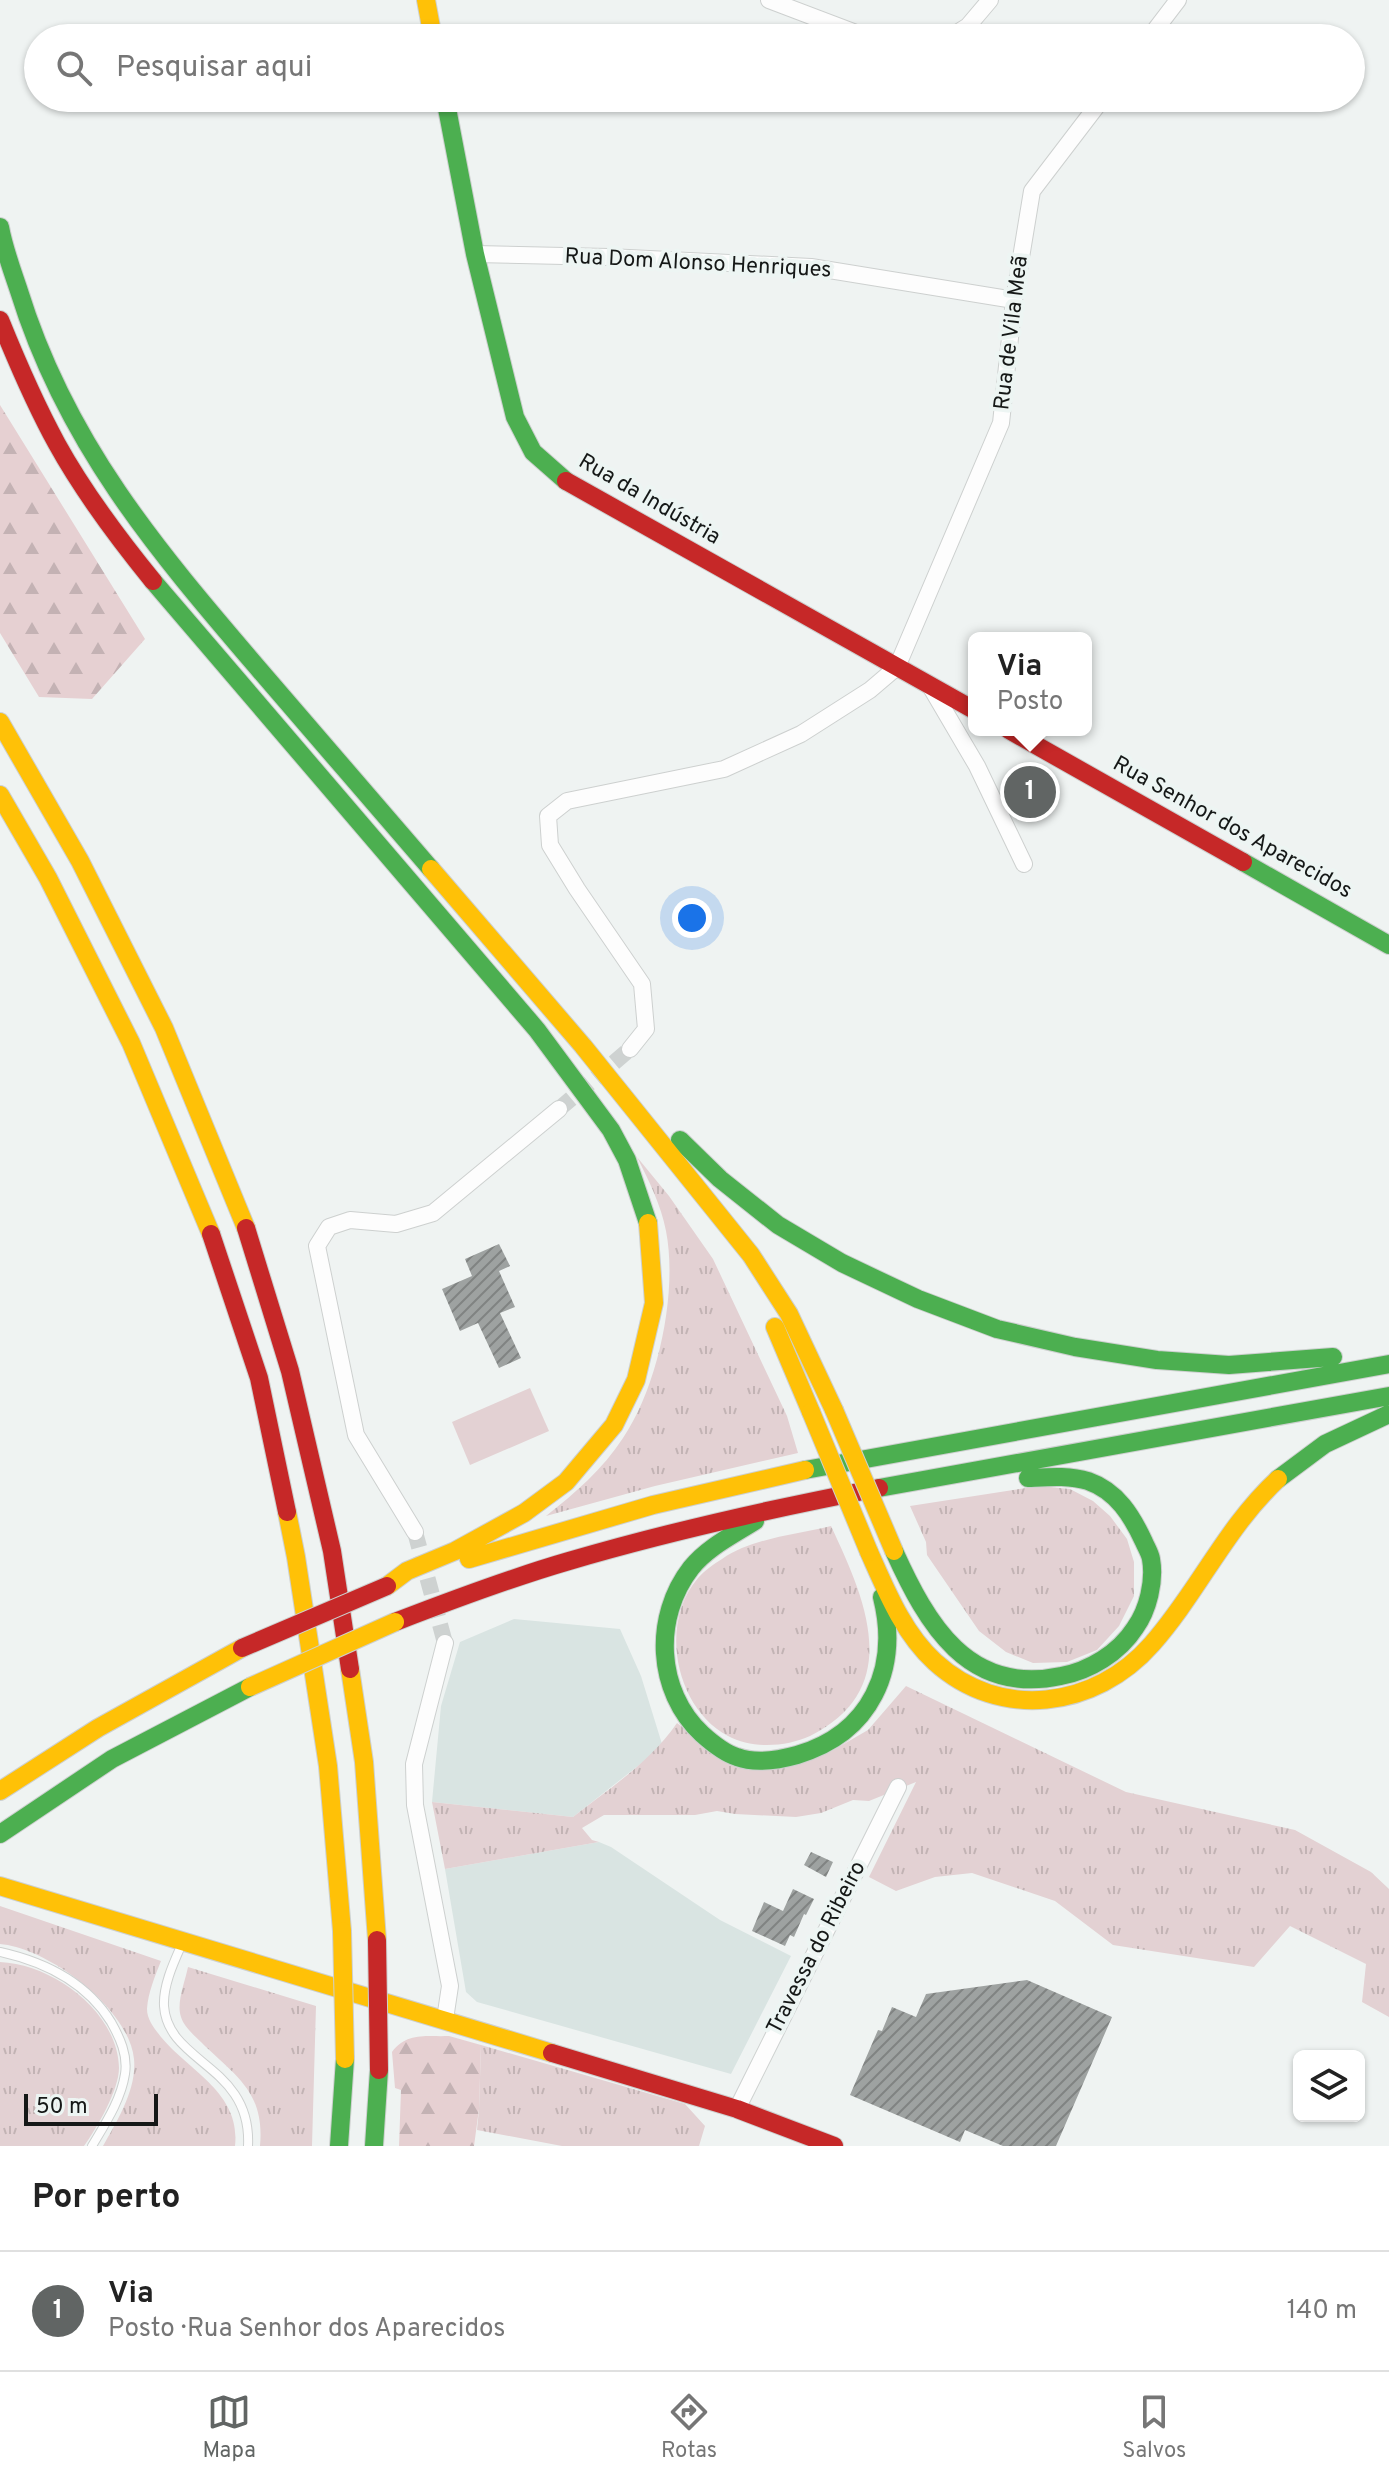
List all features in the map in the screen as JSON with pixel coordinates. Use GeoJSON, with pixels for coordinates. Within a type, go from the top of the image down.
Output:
{"type":"FeatureCollection","features":[{"type":"Feature","properties":{"kind":"main road"},"geometry":{"type":"LineString","coordinates":[[426,0],[430,24]]}},
{"type":"Feature","properties":{"kind":"main road","name":"Rua da Indústria"},"geometry":{"type":"LineString","coordinates":[[448,112],[475,254],[515,417],[533,452],[583,492],[897,667]]}},
{"type":"Feature","properties":{"kind":"main road"},"geometry":{"type":"LineString","coordinates":[[0,227],[38,348],[72,421],[127,509],[184,582],[583,1046],[751,1255],[789,1314],[894,1551],[926,1615],[940,1635],[979,1668],[998,1676],[1037,1682],[1055,1680],[1089,1669],[1120,1648],[1140,1619],[1151,1586],[1149,1553],[1138,1525],[1129,1511],[1104,1488],[1088,1480],[1067,1475],[996,1480],[983,1468]]}},
{"type":"Feature","properties":{"kind":"main road"},"geometry":{"type":"LineString","coordinates":[[0,312],[26,383]]}},
{"type":"Feature","properties":{"kind":"main road"},"geometry":{"type":"LineString","coordinates":[[0,320],[26,383],[58,446],[116,535],[178,612],[537,1030],[611,1130],[627,1160],[650,1229],[654,1303],[636,1380],[614,1425],[566,1482],[524,1513],[455,1551],[407,1571],[387,1586]]}},
{"type":"Feature","properties":{"kind":"main road"},"geometry":{"type":"LineString","coordinates":[[897,667],[968,707]]}},
{"type":"Feature","properties":{"kind":"main road"},"geometry":{"type":"LineString","coordinates":[[0,722],[80,861],[164,1028],[241,1211],[290,1371],[332,1551],[364,1762],[377,1940],[379,2070],[374,2146]]}},
{"type":"Feature","properties":{"kind":"main road","name":"Rua Senhor dos Aparecidos"},"geometry":{"type":"LineString","coordinates":[[1020,736],[1389,945]]}},
{"type":"Feature","properties":{"kind":"main road"},"geometry":{"type":"LineString","coordinates":[[0,795],[48,878],[131,1043],[207,1223],[259,1378],[296,1557],[328,1766],[342,1931],[345,2059],[339,2146]]}},
{"type":"Feature","properties":{"kind":"main road"},"geometry":{"type":"LineString","coordinates":[[537,1030],[586,1076],[738,1265],[774,1326],[885,1589],[910,1632],[928,1655],[950,1675],[985,1694],[1005,1700],[1050,1701],[1072,1696],[1112,1679],[1151,1646],[1235,1526],[1273,1484],[1327,1442],[1389,1414]]}},
{"type":"Feature","properties":{"kind":"main road"},"geometry":{"type":"LineString","coordinates":[[583,1046],[720,1179],[778,1225],[842,1263],[944,1309],[997,1329],[1075,1347],[1157,1360],[1229,1365],[1380,1353],[1389,1361]]}},
{"type":"Feature","properties":{"kind":"main road"},"geometry":{"type":"LineString","coordinates":[[0,1791],[98,1728],[242,1648],[387,1586],[514,1544],[798,1471],[1389,1361]]}},
{"type":"Feature","properties":{"kind":"main road"},"geometry":{"type":"LineString","coordinates":[[2,1832],[112,1759],[250,1687],[395,1622],[501,1581],[621,1545],[772,1508],[1389,1396]]}},
{"type":"Feature","properties":{"kind":"main road"},"geometry":{"type":"LineString","coordinates":[[772,1508],[717,1544],[691,1567],[674,1595],[665,1626],[663,1654],[669,1684],[682,1709],[698,1732],[741,1758],[767,1760],[796,1757],[847,1729],[868,1705],[883,1677],[889,1645],[887,1615],[869,1552]]}},
{"type":"Feature","properties":{"kind":"main road"},"geometry":{"type":"LineString","coordinates":[[0,1886],[737,2109],[834,2146]]}},
{"type":"Feature","properties":{"kind":"street"},"geometry":{"type":"LineString","coordinates":[[769,0],[832,24]]}},
{"type":"Feature","properties":{"kind":"street"},"geometry":{"type":"LineString","coordinates":[[970,24],[990,0]]}},
{"type":"Feature","properties":{"kind":"street"},"geometry":{"type":"LineString","coordinates":[[1160,24],[1178,0]]}},
{"type":"Feature","properties":{"kind":"street","name":"Rua de Vila Meã"},"geometry":{"type":"LineString","coordinates":[[897,667],[1001,423],[1014,300],[1032,191],[1092,112]]}},
{"type":"Feature","properties":{"kind":"street","name":"Rua Dom Alonso Henriques"},"geometry":{"type":"LineString","coordinates":[[475,254],[811,267],[1014,300]]}},
{"type":"Feature","properties":{"kind":"street"},"geometry":{"type":"LineString","coordinates":[[630,1049],[646,1029],[642,984],[550,845],[548,816],[567,801],[724,769],[801,734],[870,690],[897,667]]}},
{"type":"Feature","properties":{"kind":"street"},"geometry":{"type":"LineString","coordinates":[[930,685],[977,766],[1024,864]]}},
{"type":"Feature","properties":{"kind":"street"},"geometry":{"type":"LineString","coordinates":[[415,1532],[356,1435],[317,1246],[329,1227],[350,1220],[396,1224],[433,1213],[559,1109]]}},
{"type":"Feature","properties":{"kind":"street"},"geometry":{"type":"LineString","coordinates":[[445,1643],[414,1764],[415,1805],[450,1986],[445,2019]]}},
{"type":"Feature","properties":{"kind":"street","name":"Travessa do Ribeiro"},"geometry":{"type":"LineString","coordinates":[[737,2109],[898,1787]]}},
{"type":"Feature","properties":{"kind":"lane"},"geometry":{"type":"LineString","coordinates":[[182,1941],[165,1990],[164,2007],[168,2021],[196,2057],[229,2084],[240,2100],[247,2121],[248,2146]]}},
{"type":"Feature","properties":{"kind":"lane"},"geometry":{"type":"LineString","coordinates":[[0,1952],[23,1957],[71,1980],[103,2009],[116,2031],[125,2053],[126,2072],[117,2099],[92,2146]]}},
{"type":"Feature","properties":{"kind":"shaded area"},"geometry":{"type":"Polygon","coordinates":[[[514,1619],[620,1629],[641,1676],[662,1744],[573,1817],[432,1802],[441,1706],[460,1642],[514,1619]]]}},
{"type":"Feature","properties":{"kind":"shaded area"},"geometry":{"type":"Polygon","coordinates":[[[599,1842],[720,1920],[791,1956],[731,2074],[477,2002],[466,1992],[445,1869],[599,1842]]]}},
{"type":"Feature","properties":{"kind":"green space"},"geometry":{"type":"Polygon","coordinates":[[[0,405],[145,639],[92,699],[39,697],[0,633],[0,405]]]}},
{"type":"Feature","properties":{"kind":"green space"},"geometry":{"type":"Polygon","coordinates":[[[637,1157],[713,1259],[787,1416],[798,1453],[655,1486],[546,1516],[588,1480],[623,1438],[646,1393],[655,1366],[667,1310],[669,1255],[661,1212],[637,1157]]]}},
{"type":"Feature","properties":{"kind":"green space"},"geometry":{"type":"Polygon","coordinates":[[[530,1388],[549,1431],[470,1465],[452,1422],[530,1388]]]}},
{"type":"Feature","properties":{"kind":"green space"},"geometry":{"type":"Polygon","coordinates":[[[1039,1486],[1070,1489],[1093,1501],[1110,1516],[1127,1539],[1134,1562],[1134,1596],[1119,1626],[1097,1650],[1067,1662],[1033,1663],[1006,1652],[979,1631],[927,1555],[926,1542],[910,1506],[1039,1486]]]}},
{"type":"Feature","properties":{"kind":"green space"},"geometry":{"type":"Polygon","coordinates":[[[831,1526],[865,1613],[869,1641],[868,1668],[858,1693],[840,1716],[801,1740],[758,1745],[728,1736],[710,1723],[696,1706],[678,1664],[678,1618],[686,1597],[703,1573],[734,1552],[760,1542],[831,1526]]]}},
{"type":"Feature","properties":{"kind":"green space"},"geometry":{"type":"Polygon","coordinates":[[[906,1686],[1126,1792],[1295,1830],[1371,1872],[1389,1889],[1389,2017],[1362,2002],[1366,1964],[1290,1926],[1254,1967],[1113,1945],[1055,1901],[972,1873],[935,1877],[896,1891],[869,1877],[916,1782],[869,1801],[853,1800],[821,1813],[796,1817],[717,1811],[695,1815],[604,1815],[582,1828],[592,1840],[599,1842],[445,1869],[432,1802],[573,1817],[642,1762],[677,1723],[732,1763],[830,1752],[868,1730],[906,1686]]]}},
{"type":"Feature","properties":{"kind":"green space"},"geometry":{"type":"Polygon","coordinates":[[[0,1906],[161,1961],[149,1997],[148,2017],[173,2050],[222,2097],[235,2128],[235,2146],[103,2146],[125,2104],[132,2082],[134,2059],[129,2040],[118,2020],[83,1984],[40,1956],[0,1944],[0,1906]]]}},
{"type":"Feature","properties":{"kind":"green space"},"geometry":{"type":"Polygon","coordinates":[[[0,1962],[41,1972],[79,1995],[95,2010],[116,2047],[119,2068],[115,2087],[84,2146],[0,2146],[0,1962]]]}},
{"type":"Feature","properties":{"kind":"green space"},"geometry":{"type":"Polygon","coordinates":[[[188,1967],[316,2006],[312,2146],[260,2146],[258,2111],[245,2086],[182,2021],[180,1999],[188,1967]]]}},
{"type":"Feature","properties":{"kind":"green space"},"geometry":{"type":"Polygon","coordinates":[[[449,2036],[481,2045],[479,2109],[474,2146],[399,2146],[401,2090],[395,2088],[392,2052],[411,2038],[449,2036]]]}},
{"type":"Feature","properties":{"kind":"green space"},"geometry":{"type":"Polygon","coordinates":[[[481,2045],[685,2104],[705,2126],[699,2146],[562,2146],[477,2130],[481,2045]]]}},
{"type":"Feature","properties":{"kind":"building"},"geometry":{"type":"Polygon","coordinates":[[[499,1244],[510,1266],[499,1271],[515,1307],[500,1313],[521,1358],[499,1368],[478,1323],[460,1331],[442,1289],[472,1276],[465,1259],[499,1244]]]}},
{"type":"Feature","properties":{"kind":"building"},"geometry":{"type":"Polygon","coordinates":[[[811,1852],[833,1862],[826,1877],[804,1865],[811,1852]]]}},
{"type":"Feature","properties":{"kind":"building"},"geometry":{"type":"Polygon","coordinates":[[[793,1889],[814,1899],[794,1937],[790,1935],[785,1946],[752,1931],[764,1902],[783,1911],[793,1889]]]}},
{"type":"Feature","properties":{"kind":"building"},"geometry":{"type":"Polygon","coordinates":[[[1027,1980],[1112,2017],[1056,2146],[1003,2146],[965,2130],[960,2142],[850,2095],[878,2030],[882,2031],[892,2007],[916,2017],[926,1994],[1027,1980]]]}},
{"type":"Feature","properties":{"kind":"tunnel"},"geometry":{"type":"LineString","coordinates":[[559,1109],[630,1049]]}},
{"type":"Feature","properties":{"kind":"tunnel"},"geometry":{"type":"LineString","coordinates":[[415,1532],[445,1643]]}},
{"type":"Feature","properties":{"kind":"traffic: fast"},"geometry":{"type":"LineString","coordinates":[[448,112],[475,254],[515,417],[533,452],[566,481]]}},
{"type":"Feature","properties":{"kind":"traffic: fast"},"geometry":{"type":"LineString","coordinates":[[0,227],[39,346],[88,446],[118,492],[184,580],[431,869]]}},
{"type":"Feature","properties":{"kind":"traffic: fast"},"geometry":{"type":"LineString","coordinates":[[153,581],[537,1030],[611,1130],[627,1160],[648,1223]]}},
{"type":"Feature","properties":{"kind":"traffic: fast"},"geometry":{"type":"LineString","coordinates":[[1243,862],[1389,945]]}},
{"type":"Feature","properties":{"kind":"traffic: fast"},"geometry":{"type":"LineString","coordinates":[[680,1140],[720,1179],[778,1225],[842,1263],[918,1299],[997,1329],[1075,1347],[1157,1360],[1229,1365],[1333,1357]]}},
{"type":"Feature","properties":{"kind":"traffic: fast"},"geometry":{"type":"LineString","coordinates":[[805,1470],[1389,1364]]}},
{"type":"Feature","properties":{"kind":"traffic: fast"},"geometry":{"type":"LineString","coordinates":[[879,1488],[1389,1396]]}},
{"type":"Feature","properties":{"kind":"traffic: fast"},"geometry":{"type":"LineString","coordinates":[[1278,1479],[1325,1444],[1389,1414]]}},
{"type":"Feature","properties":{"kind":"traffic: fast"},"geometry":{"type":"LineString","coordinates":[[894,1551],[937,1628],[955,1648],[976,1664],[1000,1675],[1028,1679],[1072,1674],[1092,1665],[1121,1645],[1140,1621],[1151,1586],[1150,1555],[1129,1514],[1098,1485],[1073,1478],[1028,1478]]}},
{"type":"Feature","properties":{"kind":"traffic: fast"},"geometry":{"type":"LineString","coordinates":[[755,1521],[713,1548],[691,1568],[670,1609],[666,1631],[668,1676],[676,1697],[687,1717],[702,1734],[723,1750],[744,1759],[775,1760],[823,1745],[844,1731],[874,1695],[883,1673],[887,1624],[882,1597]]}},
{"type":"Feature","properties":{"kind":"traffic: fast"},"geometry":{"type":"LineString","coordinates":[[0,1834],[112,1759],[250,1687]]}},
{"type":"Feature","properties":{"kind":"traffic: fast"},"geometry":{"type":"LineString","coordinates":[[339,2146],[345,2059]]}},
{"type":"Feature","properties":{"kind":"traffic: fast"},"geometry":{"type":"LineString","coordinates":[[374,2146],[379,2070]]}},
{"type":"Feature","properties":{"kind":"traffic: slow"},"geometry":{"type":"LineString","coordinates":[[426,0],[430,24]]}},
{"type":"Feature","properties":{"kind":"traffic: slow"},"geometry":{"type":"LineString","coordinates":[[0,722],[80,861],[164,1028],[246,1228]]}},
{"type":"Feature","properties":{"kind":"traffic: slow"},"geometry":{"type":"LineString","coordinates":[[0,795],[48,878],[131,1043],[211,1234]]}},
{"type":"Feature","properties":{"kind":"traffic: slow"},"geometry":{"type":"LineString","coordinates":[[431,869],[583,1046],[751,1255],[789,1314],[834,1410]]}},
{"type":"Feature","properties":{"kind":"traffic: slow"},"geometry":{"type":"LineString","coordinates":[[387,1586],[407,1571],[455,1551],[524,1513],[566,1482],[614,1425],[636,1380],[654,1303],[648,1223]]}},
{"type":"Feature","properties":{"kind":"traffic: slow"},"geometry":{"type":"LineString","coordinates":[[775,1327],[811,1412]]}},
{"type":"Feature","properties":{"kind":"traffic: slow"},"geometry":{"type":"LineString","coordinates":[[834,1410],[894,1551]]}},
{"type":"Feature","properties":{"kind":"traffic: slow"},"geometry":{"type":"LineString","coordinates":[[811,1412],[869,1552]]}},
{"type":"Feature","properties":{"kind":"traffic: slow"},"geometry":{"type":"LineString","coordinates":[[469,1559],[653,1505],[805,1470]]}},
{"type":"Feature","properties":{"kind":"traffic: slow"},"geometry":{"type":"LineString","coordinates":[[869,1552],[905,1624],[935,1662],[961,1681],[988,1693],[1017,1699],[1046,1700],[1075,1694],[1103,1683],[1129,1666],[1168,1624],[1227,1539],[1278,1479]]}},
{"type":"Feature","properties":{"kind":"traffic: slow"},"geometry":{"type":"LineString","coordinates":[[287,1512],[328,1766],[342,1931]]}},
{"type":"Feature","properties":{"kind":"traffic: slow"},"geometry":{"type":"LineString","coordinates":[[250,1687],[395,1622]]}},
{"type":"Feature","properties":{"kind":"traffic: slow"},"geometry":{"type":"LineString","coordinates":[[0,1791],[98,1728],[242,1648]]}},
{"type":"Feature","properties":{"kind":"traffic: slow"},"geometry":{"type":"LineString","coordinates":[[350,1669],[364,1762],[377,1940]]}},
{"type":"Feature","properties":{"kind":"traffic: slow"},"geometry":{"type":"LineString","coordinates":[[0,1886],[552,2053]]}},
{"type":"Feature","properties":{"kind":"traffic: slow"},"geometry":{"type":"LineString","coordinates":[[342,1931],[345,2059]]}},
{"type":"Feature","properties":{"kind":"traffic: jam"},"geometry":{"type":"LineString","coordinates":[[0,320],[34,398],[67,462],[102,515],[153,581]]}},
{"type":"Feature","properties":{"kind":"traffic: jam"},"geometry":{"type":"LineString","coordinates":[[566,481],[968,707]]}},
{"type":"Feature","properties":{"kind":"traffic: jam"},"geometry":{"type":"LineString","coordinates":[[1020,736],[1243,862]]}},
{"type":"Feature","properties":{"kind":"traffic: jam"},"geometry":{"type":"LineString","coordinates":[[246,1228],[290,1371],[332,1551],[350,1669]]}},
{"type":"Feature","properties":{"kind":"traffic: jam"},"geometry":{"type":"LineString","coordinates":[[211,1234],[259,1378],[287,1512]]}},
{"type":"Feature","properties":{"kind":"traffic: jam"},"geometry":{"type":"LineString","coordinates":[[395,1622],[503,1582],[607,1550],[723,1521],[879,1488]]}},
{"type":"Feature","properties":{"kind":"traffic: jam"},"geometry":{"type":"LineString","coordinates":[[242,1648],[387,1586]]}},
{"type":"Feature","properties":{"kind":"traffic: jam"},"geometry":{"type":"LineString","coordinates":[[377,1940],[379,2070]]}},
{"type":"Feature","properties":{"kind":"traffic: jam"},"geometry":{"type":"LineString","coordinates":[[552,2053],[737,2109],[834,2146]]}},
{"type":"Feature","properties":{"kind":"place","name":"Via"},"geometry":{"type":"Point","coordinates":[1030,792]}}]}
